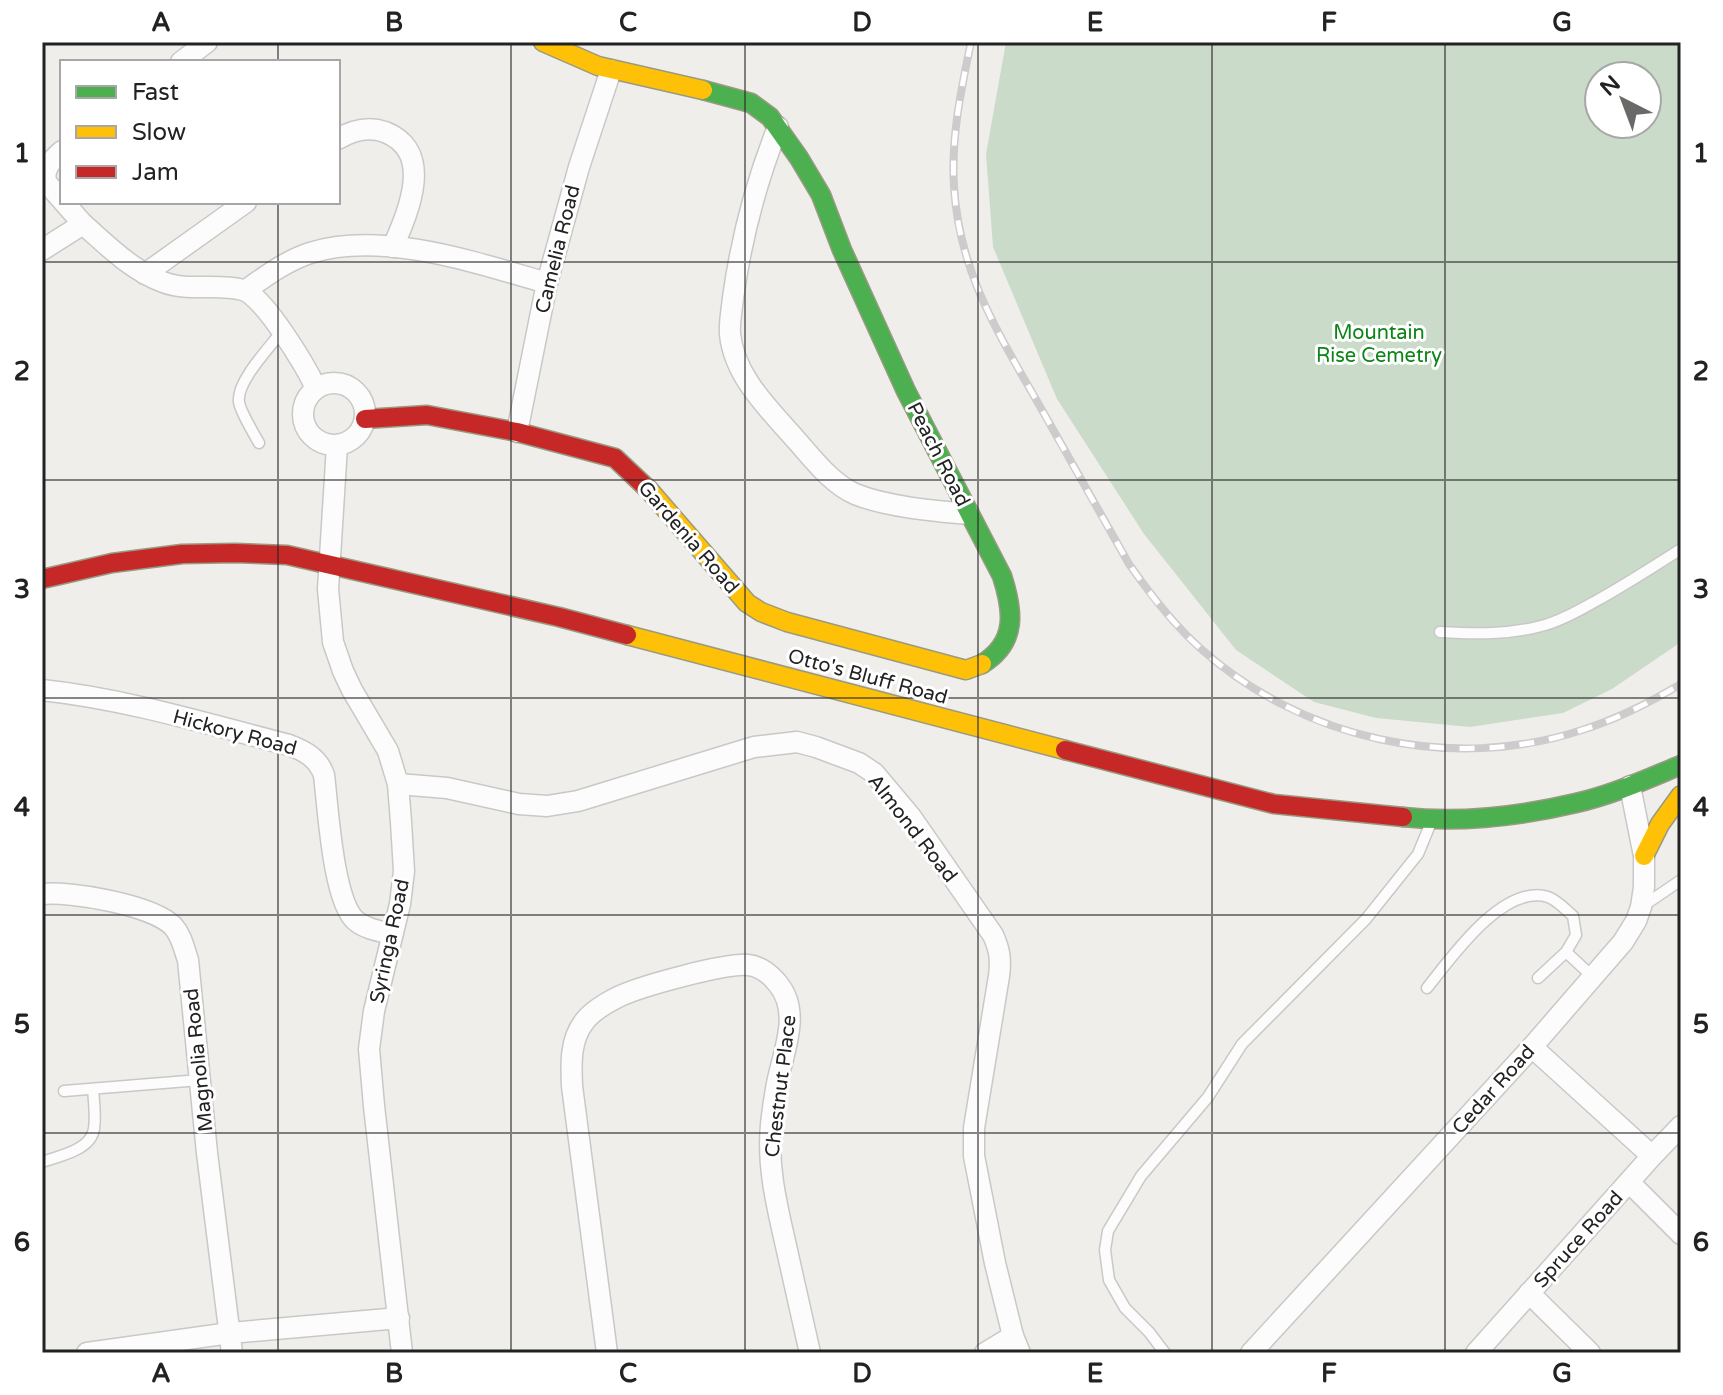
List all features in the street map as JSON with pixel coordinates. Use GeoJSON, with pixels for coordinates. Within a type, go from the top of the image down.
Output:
{"type":"FeatureCollection","features":[{"type":"Feature","properties":{"kind":"main road","name":"Peach Road"},"geometry":{"type":"LineString","coordinates":[[543,42],[575,49],[611,70],[751,103],[770,117],[821,195],[883,340],[969,514]]}},
{"type":"Feature","properties":{"kind":"main road","name":"Gardenia Road"},"geometry":{"type":"LineString","coordinates":[[365,419],[427,415],[517,432],[615,458],[682,526],[747,603],[761,612],[787,622],[966,670],[976,669],[994,657],[1008,635],[1011,622],[1011,604],[1002,576],[969,514]]}},
{"type":"Feature","properties":{"kind":"main road","name":"Otto's Bluff Road"},"geometry":{"type":"LineString","coordinates":[[42,579],[112,563],[182,554],[287,555],[559,617],[1232,794],[1287,805],[1412,818],[1468,818],[1530,812],[1578,803],[1681,765]]}},
{"type":"Feature","properties":{"kind":"main road"},"geometry":{"type":"LineString","coordinates":[[1644,856],[1668,811],[1681,795]]}},
{"type":"Feature","properties":{"kind":"street"},"geometry":{"type":"LineString","coordinates":[[184,60],[207,42]]}},
{"type":"Feature","properties":{"kind":"street","name":"Camelia Road"},"geometry":{"type":"LineString","coordinates":[[517,432],[547,283],[579,167],[611,70]]}},
{"type":"Feature","properties":{"kind":"street","name":"Peach Road"},"geometry":{"type":"LineString","coordinates":[[778,127],[758,184],[737,268],[729,333],[742,372],[769,409],[839,484],[855,494],[902,506],[969,514]]}},
{"type":"Feature","properties":{"kind":"street"},"geometry":{"type":"LineString","coordinates":[[340,138],[350,132],[375,129],[398,139],[407,149],[413,163],[413,189],[393,247]]}},
{"type":"Feature","properties":{"kind":"street"},"geometry":{"type":"LineString","coordinates":[[60,153],[46,170],[46,182],[60,198]]}},
{"type":"Feature","properties":{"kind":"street"},"geometry":{"type":"LineString","coordinates":[[65,204],[122,260],[163,283],[176,286],[246,290],[267,275],[308,254],[333,247],[365,244],[485,265],[547,283]]}},
{"type":"Feature","properties":{"kind":"street"},"geometry":{"type":"LineString","coordinates":[[145,274],[243,204]]}},
{"type":"Feature","properties":{"kind":"street"},"geometry":{"type":"LineString","coordinates":[[42,250],[83,224]]}},
{"type":"Feature","properties":{"kind":"street"},"geometry":{"type":"LineString","coordinates":[[246,290],[282,331],[316,388]]}},
{"type":"Feature","properties":{"kind":"street"},"geometry":{"type":"LineString","coordinates":[[329,383],[346,385],[355,391],[365,409],[365,419],[357,436],[337,446],[326,445],[309,435],[302,415],[308,396],[316,388],[329,383]]}},
{"type":"Feature","properties":{"kind":"street","name":"Syringa Road"},"geometry":{"type":"LineString","coordinates":[[337,446],[328,589],[333,642],[348,680],[388,751],[398,784],[404,871],[400,904],[374,1011],[369,1049],[402,1353]]}},
{"type":"Feature","properties":{"kind":"street","name":"Hickory Road"},"geometry":{"type":"LineString","coordinates":[[42,690],[83,694],[303,750],[316,761],[324,775],[342,899],[357,921],[370,929],[392,934]]}},
{"type":"Feature","properties":{"kind":"street","name":"Almond Road"},"geometry":{"type":"LineString","coordinates":[[398,784],[447,788],[519,804],[547,806],[592,797],[754,747],[797,742],[842,756],[874,773],[911,817],[999,948],[999,976],[976,1115],[974,1156],[995,1263],[1016,1344]]}},
{"type":"Feature","properties":{"kind":"street","name":"Cedar Road"},"geometry":{"type":"LineString","coordinates":[[1251,1353],[1532,1047],[1623,942],[1636,921],[1644,887],[1644,856],[1630,786]]}},
{"type":"Feature","properties":{"kind":"street","name":"Magnolia Road"},"geometry":{"type":"LineString","coordinates":[[42,894],[84,897],[131,906],[159,916],[177,931],[188,960],[231,1343]]}},
{"type":"Feature","properties":{"kind":"street","name":"Chestnut Place"},"geometry":{"type":"LineString","coordinates":[[607,1353],[572,1086],[571,1062],[576,1034],[596,1009],[619,996],[716,969],[751,965],[768,973],[778,983],[787,996],[790,1008],[773,1114],[771,1168],[810,1353]]}},
{"type":"Feature","properties":{"kind":"street"},"geometry":{"type":"LineString","coordinates":[[1532,1047],[1652,1156]]}},
{"type":"Feature","properties":{"kind":"street","name":"Spruce Road"},"geometry":{"type":"LineString","coordinates":[[1476,1353],[1652,1156],[1678,1135]]}},
{"type":"Feature","properties":{"kind":"street"},"geometry":{"type":"LineString","coordinates":[[1629,1182],[1681,1234]]}},
{"type":"Feature","properties":{"kind":"street"},"geometry":{"type":"LineString","coordinates":[[1529,1293],[1590,1353]]}},
{"type":"Feature","properties":{"kind":"street"},"geometry":{"type":"LineString","coordinates":[[87,1353],[231,1343],[399,1318]]}},
{"type":"Feature","properties":{"kind":"street"},"geometry":{"type":"LineString","coordinates":[[985,1353],[1016,1344]]}},
{"type":"Feature","properties":{"kind":"lane"},"geometry":{"type":"LineString","coordinates":[[259,443],[239,402],[241,391],[246,379],[282,331]]}},
{"type":"Feature","properties":{"kind":"lane"},"geometry":{"type":"LineString","coordinates":[[1440,632],[1478,635],[1545,625],[1573,614],[1618,589],[1679,550],[1681,539]]}},
{"type":"Feature","properties":{"kind":"lane"},"geometry":{"type":"LineString","coordinates":[[1165,1353],[1125,1308],[1109,1280],[1105,1250],[1108,1231],[1141,1176],[1208,1097],[1242,1044],[1366,919],[1418,854],[1433,818]]}},
{"type":"Feature","properties":{"kind":"lane"},"geometry":{"type":"LineString","coordinates":[[1641,907],[1681,880]]}},
{"type":"Feature","properties":{"kind":"lane"},"geometry":{"type":"LineString","coordinates":[[1427,988],[1491,915],[1508,903],[1529,896],[1549,897],[1573,916],[1576,935],[1566,952],[1538,978]]}},
{"type":"Feature","properties":{"kind":"lane"},"geometry":{"type":"LineString","coordinates":[[1566,952],[1593,977]]}},
{"type":"Feature","properties":{"kind":"lane"},"geometry":{"type":"LineString","coordinates":[[64,1091],[200,1080]]}},
{"type":"Feature","properties":{"kind":"lane"},"geometry":{"type":"LineString","coordinates":[[42,1162],[73,1151],[91,1138],[94,1129],[93,1089]]}},
{"type":"Feature","properties":{"kind":"green space","name":"Mountain Rise Cemetry"},"geometry":{"type":"Polygon","coordinates":[[[1006,42],[1681,42],[1681,642],[1612,689],[1563,713],[1470,727],[1376,718],[1314,702],[1236,650],[1144,534],[1057,399],[993,247],[986,154],[1006,42]]]}},
{"type":"Feature","properties":{"kind":"railway"},"geometry":{"type":"LineString","coordinates":[[971,42],[958,114],[953,168],[957,218],[973,276],[1011,356],[1129,564],[1162,608],[1200,648],[1240,679],[1284,705],[1331,725],[1380,739],[1431,747],[1482,748],[1532,743],[1608,721],[1681,684]]}},
{"type":"Feature","properties":{"kind":"traffic: fast"},"geometry":{"type":"LineString","coordinates":[[703,90],[751,103],[770,117],[821,195],[842,250],[906,391],[1002,576],[1009,601],[1010,624],[1002,646],[982,664]]}},
{"type":"Feature","properties":{"kind":"traffic: fast"},"geometry":{"type":"LineString","coordinates":[[1403,817],[1468,819],[1555,808],[1603,796],[1681,765]]}},
{"type":"Feature","properties":{"kind":"traffic: slow"},"geometry":{"type":"LineString","coordinates":[[543,42],[598,66],[703,90]]}},
{"type":"Feature","properties":{"kind":"traffic: slow"},"geometry":{"type":"LineString","coordinates":[[649,490],[747,603],[761,612],[787,622],[966,670],[982,664]]}},
{"type":"Feature","properties":{"kind":"traffic: slow"},"geometry":{"type":"LineString","coordinates":[[627,635],[1065,750]]}},
{"type":"Feature","properties":{"kind":"traffic: slow"},"geometry":{"type":"LineString","coordinates":[[1644,856],[1660,824],[1681,795]]}},
{"type":"Feature","properties":{"kind":"traffic: jam"},"geometry":{"type":"LineString","coordinates":[[365,419],[427,415],[517,432],[615,458],[649,490]]}},
{"type":"Feature","properties":{"kind":"traffic: jam"},"geometry":{"type":"LineString","coordinates":[[42,579],[112,563],[182,554],[287,555],[627,635]]}},
{"type":"Feature","properties":{"kind":"traffic: jam"},"geometry":{"type":"LineString","coordinates":[[1065,750],[1274,804],[1403,817]]}}]}
